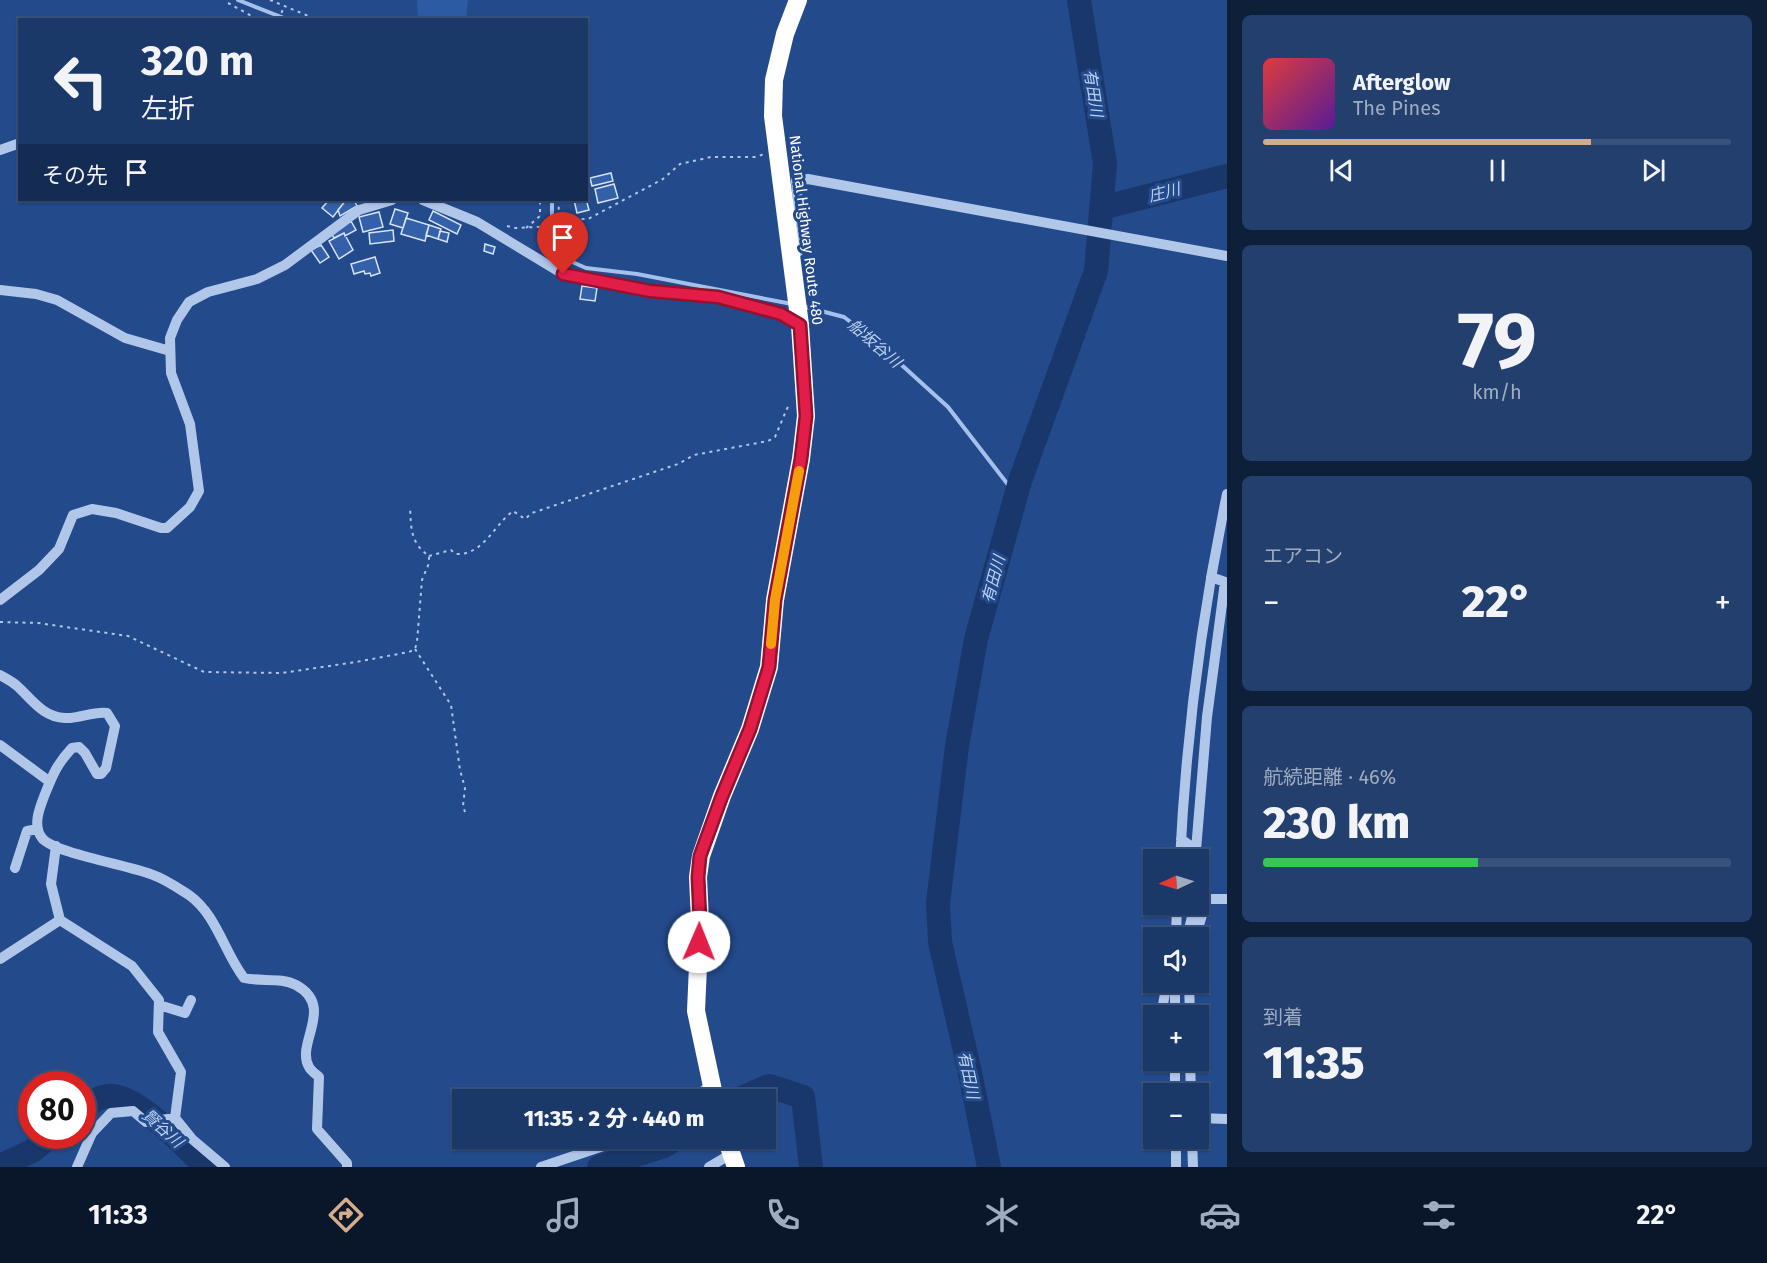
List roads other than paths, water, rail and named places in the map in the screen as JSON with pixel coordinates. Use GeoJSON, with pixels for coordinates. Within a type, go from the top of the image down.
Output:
{"type":"FeatureCollection","features":[{"type":"Feature","properties":{"kind":"highway","name":"National Highway Route 480"},"geometry":{"type":"LineString","coordinates":[[711,1089],[696,1011],[700,856],[750,729],[769,667],[775,600],[801,459],[806,416],[800,325],[773,116],[774,80],[785,34],[798,0]]}},
{"type":"Feature","properties":{"kind":"street"},"geometry":{"type":"LineString","coordinates":[[0,150],[18,144]]}},
{"type":"Feature","properties":{"kind":"street"},"geometry":{"type":"LineString","coordinates":[[791,258],[802,248],[796,181],[808,179],[1227,256]]}},
{"type":"Feature","properties":{"kind":"street"},"geometry":{"type":"LineString","coordinates":[[0,600],[39,570],[59,549],[73,515],[92,509],[117,513],[167,528],[190,507],[199,491],[190,424],[171,373],[170,338],[177,320],[189,302],[208,292],[257,279],[285,265],[359,210],[389,201]]}},
{"type":"Feature","properties":{"kind":"street"},"geometry":{"type":"LineString","coordinates":[[425,201],[477,222],[563,274],[650,291],[718,297],[781,314],[800,325]]}},
{"type":"Feature","properties":{"kind":"street"},"geometry":{"type":"LineString","coordinates":[[0,290],[36,294],[57,300],[125,338],[171,351]]}},
{"type":"Feature","properties":{"kind":"street"},"geometry":{"type":"LineString","coordinates":[[1181,849],[1193,695],[1211,576],[1227,494]]}},
{"type":"Feature","properties":{"kind":"street"},"geometry":{"type":"LineString","coordinates":[[1196,849],[1207,717],[1223,626],[1226,576],[1211,576]]}},
{"type":"Feature","properties":{"kind":"street"},"geometry":{"type":"LineString","coordinates":[[0,675],[47,714],[65,718],[100,712],[107,713],[115,726],[106,768],[101,774],[97,774],[79,747],[72,748],[58,763],[38,813],[38,830],[42,839],[56,846],[155,875],[191,896],[210,917],[244,978],[281,981],[295,985],[308,995],[314,1005],[313,1028],[307,1050],[308,1066],[318,1077],[317,1129],[347,1163],[347,1167]]}},
{"type":"Feature","properties":{"kind":"street"},"geometry":{"type":"LineString","coordinates":[[0,745],[50,782]]}},
{"type":"Feature","properties":{"kind":"street"},"geometry":{"type":"LineString","coordinates":[[15,868],[27,831],[38,830]]}},
{"type":"Feature","properties":{"kind":"street"},"geometry":{"type":"LineString","coordinates":[[1181,839],[1190,849]]}},
{"type":"Feature","properties":{"kind":"street"},"geometry":{"type":"LineString","coordinates":[[56,846],[51,884],[60,920],[132,966],[159,1000],[158,1032],[181,1072],[175,1118],[192,1140],[225,1167]]}},
{"type":"Feature","properties":{"kind":"street"},"geometry":{"type":"LineString","coordinates":[[1209,898],[1227,899]]}},
{"type":"Feature","properties":{"kind":"street"},"geometry":{"type":"LineString","coordinates":[[0,959],[60,920]]}},
{"type":"Feature","properties":{"kind":"street"},"geometry":{"type":"LineString","coordinates":[[159,1005],[185,1013],[191,1000]]}},
{"type":"Feature","properties":{"kind":"street"},"geometry":{"type":"LineString","coordinates":[[77,1167],[92,1133],[111,1113],[133,1111],[146,1122],[175,1118]]}},
{"type":"Feature","properties":{"kind":"street"},"geometry":{"type":"LineString","coordinates":[[1209,1119],[1227,1119]]}},
{"type":"Feature","properties":{"kind":"street"},"geometry":{"type":"LineString","coordinates":[[541,1167],[594,1149]]}},
{"type":"Feature","properties":{"kind":"street"},"geometry":{"type":"LineString","coordinates":[[1176,1149],[1176,1167]]}},
{"type":"Feature","properties":{"kind":"street"},"geometry":{"type":"LineString","coordinates":[[1192,1149],[1192,1167]]}},
{"type":"Feature","properties":{"kind":"street"},"geometry":{"type":"LineString","coordinates":[[710,1167],[731,1153]]}},
{"type":"Feature","properties":{"kind":"waterway","name":"船坂谷川"},"geometry":{"type":"LineString","coordinates":[[238,0],[284,18]]}},
{"type":"Feature","properties":{"kind":"waterway","name":"有田川"},"geometry":{"type":"LineString","coordinates":[[989,1167],[940,942],[938,903],[957,746],[976,639],[1020,481],[1096,271],[1105,164],[1079,0]]}},
{"type":"Feature","properties":{"kind":"waterway","name":"庄川"},"geometry":{"type":"LineString","coordinates":[[1101,208],[1227,176]]}},
{"type":"Feature","properties":{"kind":"waterway","name":"船坂谷川"},"geometry":{"type":"LineString","coordinates":[[552,201],[552,232],[570,261],[586,268],[637,274],[792,304]]}},
{"type":"Feature","properties":{"kind":"waterway","name":"船坂谷川"},"geometry":{"type":"LineString","coordinates":[[802,306],[844,317],[873,339],[948,407],[1016,495]]}},
{"type":"Feature","properties":{"kind":"waterway","name":"賢谷川"},"geometry":{"type":"LineString","coordinates":[[762,1089],[769,1086],[803,1097],[811,1167]]}},
{"type":"Feature","properties":{"kind":"waterway","name":"賢谷川"},"geometry":{"type":"LineString","coordinates":[[96,1100],[107,1096],[119,1097],[132,1103],[160,1123],[207,1167]]}},
{"type":"Feature","properties":{"kind":"waterway","name":"賢谷川"},"geometry":{"type":"LineString","coordinates":[[0,1166],[35,1149]]}},
{"type":"Feature","properties":{"kind":"waterway","name":"賢谷川"},"geometry":{"type":"LineString","coordinates":[[599,1167],[655,1149]]}}]}
